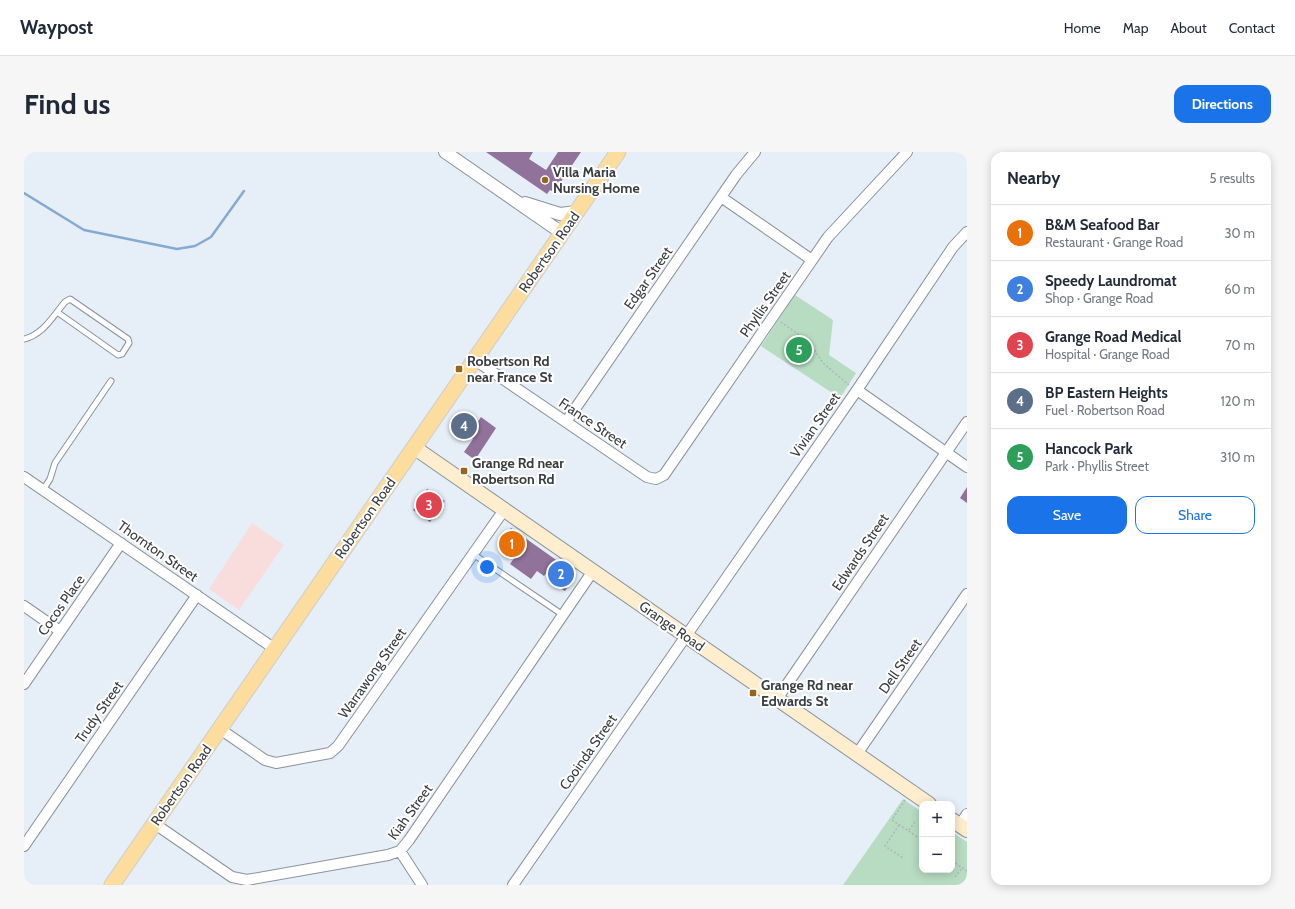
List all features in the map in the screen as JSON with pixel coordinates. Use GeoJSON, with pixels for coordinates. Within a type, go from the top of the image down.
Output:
{"type":"FeatureCollection","features":[{"type":"Feature","properties":{"kind":"main road","name":"Robertson Road"},"geometry":{"type":"LineString","coordinates":[[112,885],[618,152]]}},
{"type":"Feature","properties":{"kind":"main road","name":"Grange Road"},"geometry":{"type":"LineString","coordinates":[[415,448],[925,801]]}},
{"type":"Feature","properties":{"kind":"street"},"geometry":{"type":"LineString","coordinates":[[445,152],[562,233]]}},
{"type":"Feature","properties":{"kind":"street","name":"Edgar Street"},"geometry":{"type":"LineString","coordinates":[[566,422],[720,197],[755,152]]}},
{"type":"Feature","properties":{"kind":"street","name":"Phyllis Street"},"geometry":{"type":"LineString","coordinates":[[656,479],[664,475],[828,237],[907,152]]}},
{"type":"Feature","properties":{"kind":"street"},"geometry":{"type":"LineString","coordinates":[[720,197],[812,260]]}},
{"type":"Feature","properties":{"kind":"street"},"geometry":{"type":"LineString","coordinates":[[516,201],[560,214],[577,212]]}},
{"type":"Feature","properties":{"kind":"street","name":"Vivian Street"},"geometry":{"type":"LineString","coordinates":[[686,636],[953,247],[967,232]]}},
{"type":"Feature","properties":{"kind":"street","name":"France Street"},"geometry":{"type":"LineString","coordinates":[[475,360],[647,477],[656,479]]}},
{"type":"Feature","properties":{"kind":"street"},"geometry":{"type":"LineString","coordinates":[[856,390],[967,467]]}},
{"type":"Feature","properties":{"kind":"street","name":"Edwards Street"},"geometry":{"type":"LineString","coordinates":[[777,698],[967,422]]}},
{"type":"Feature","properties":{"kind":"street","name":"Thornton Street"},"geometry":{"type":"LineString","coordinates":[[24,477],[275,649]]}},
{"type":"Feature","properties":{"kind":"street","name":"Warrawong Street"},"geometry":{"type":"LineString","coordinates":[[220,729],[265,760],[276,763],[330,753],[338,746],[504,510]]}},
{"type":"Feature","properties":{"kind":"street","name":"Cocos Place"},"geometry":{"type":"LineString","coordinates":[[24,684],[121,543]]}},
{"type":"Feature","properties":{"kind":"street","name":"Kiah Street"},"geometry":{"type":"LineString","coordinates":[[154,824],[232,877],[247,880],[388,855],[400,851],[593,571]]}},
{"type":"Feature","properties":{"kind":"street","name":"Dell Street"},"geometry":{"type":"LineString","coordinates":[[857,754],[967,594]]}},
{"type":"Feature","properties":{"kind":"street","name":"Trudy Street"},"geometry":{"type":"LineString","coordinates":[[24,846],[197,595]]}},
{"type":"Feature","properties":{"kind":"street"},"geometry":{"type":"LineString","coordinates":[[24,606],[60,631]]}},
{"type":"Feature","properties":{"kind":"street","name":"Cooinda Street"},"geometry":{"type":"LineString","coordinates":[[513,885],[686,636]]}},
{"type":"Feature","properties":{"kind":"street"},"geometry":{"type":"LineString","coordinates":[[400,851],[422,885]]}},
{"type":"Feature","properties":{"kind":"lane"},"geometry":{"type":"LineString","coordinates":[[24,339],[40,332],[56,312],[65,302],[73,300],[128,339],[129,343],[122,354],[118,355],[56,312]]}},
{"type":"Feature","properties":{"kind":"lane"},"geometry":{"type":"LineString","coordinates":[[43,490],[50,479],[56,463],[112,381]]}},
{"type":"Feature","properties":{"kind":"lane"},"geometry":{"type":"LineString","coordinates":[[473,554],[563,615]]}},
{"type":"Feature","properties":{"kind":"path"},"geometry":{"type":"LineString","coordinates":[[774,315],[789,329],[809,342],[829,370],[856,390]]}},
{"type":"Feature","properties":{"kind":"path"},"geometry":{"type":"LineString","coordinates":[[905,800],[892,820],[919,838]]}},
{"type":"Feature","properties":{"kind":"path"},"geometry":{"type":"LineString","coordinates":[[909,831],[915,822]]}},
{"type":"Feature","properties":{"kind":"path"},"geometry":{"type":"LineString","coordinates":[[900,825],[885,846],[902,858]]}},
{"type":"Feature","properties":{"kind":"path"},"geometry":{"type":"LineString","coordinates":[[955,863],[967,871]]}},
{"type":"Feature","properties":{"kind":"path"},"geometry":{"type":"LineString","coordinates":[[955,877],[962,868]]}},
{"type":"Feature","properties":{"kind":"shaded area"},"geometry":{"type":"Polygon","coordinates":[[[252,523],[284,545],[239,610],[209,589],[252,523]]]}},
{"type":"Feature","properties":{"kind":"green space"},"geometry":{"type":"Polygon","coordinates":[[[795,295],[833,320],[829,355],[856,373],[840,398],[761,346],[795,295]]]}},
{"type":"Feature","properties":{"kind":"green space"},"geometry":{"type":"Polygon","coordinates":[[[903,799],[919,810],[919,873],[955,873],[955,834],[967,842],[967,885],[843,885],[903,799]]]}},
{"type":"Feature","properties":{"kind":"building","name":"Villa Maria Nursing Home"},"geometry":{"type":"Polygon","coordinates":[[[486,152],[533,152],[529,159],[546,170],[558,152],[581,152],[554,192],[550,190],[547,194],[486,152]]]}},
{"type":"Feature","properties":{"kind":"building"},"geometry":{"type":"Polygon","coordinates":[[[481,417],[496,428],[475,460],[464,452],[473,439],[456,427],[462,418],[468,422],[470,418],[477,423],[481,417]]]}},
{"type":"Feature","properties":{"kind":"building"},"geometry":{"type":"Polygon","coordinates":[[[967,487],[967,503],[960,498],[967,487]]]}},
{"type":"Feature","properties":{"kind":"building"},"geometry":{"type":"Polygon","coordinates":[[[427,489],[445,501],[430,522],[413,510],[427,489]]]}},
{"type":"Feature","properties":{"kind":"building"},"geometry":{"type":"Polygon","coordinates":[[[511,528],[576,574],[565,591],[557,586],[561,580],[548,571],[544,576],[537,571],[531,579],[510,564],[515,557],[499,546],[511,528]]]}},
{"type":"Feature","properties":{"kind":"waterway"},"geometry":{"type":"LineString","coordinates":[[24,193],[84,230],[177,249],[195,246],[211,237],[244,191]]}},
{"type":"Feature","properties":{"kind":"place","name":"Villa Maria Nursing Home"},"geometry":{"type":"Point","coordinates":[545,180]}},
{"type":"Feature","properties":{"kind":"place","name":"Hancock Park"},"geometry":{"type":"Point","coordinates":[799,350]}},
{"type":"Feature","properties":{"kind":"place","name":"Robertson Rd near France St"},"geometry":{"type":"Point","coordinates":[459,369]}},
{"type":"Feature","properties":{"kind":"place","name":"BP Eastern Heights"},"geometry":{"type":"Point","coordinates":[464,426]}},
{"type":"Feature","properties":{"kind":"place","name":"Grange Rd near Robertson Rd"},"geometry":{"type":"Point","coordinates":[464,471]}},
{"type":"Feature","properties":{"kind":"place","name":"Grange Road Medical"},"geometry":{"type":"Point","coordinates":[429,505]}},
{"type":"Feature","properties":{"kind":"place","name":"B&M Seafood Bar"},"geometry":{"type":"Point","coordinates":[512,544]}},
{"type":"Feature","properties":{"kind":"place","name":"Speedy Laundromat"},"geometry":{"type":"Point","coordinates":[561,574]}},
{"type":"Feature","properties":{"kind":"place","name":"Grange Rd near Edwards St"},"geometry":{"type":"Point","coordinates":[753,693]}}]}
